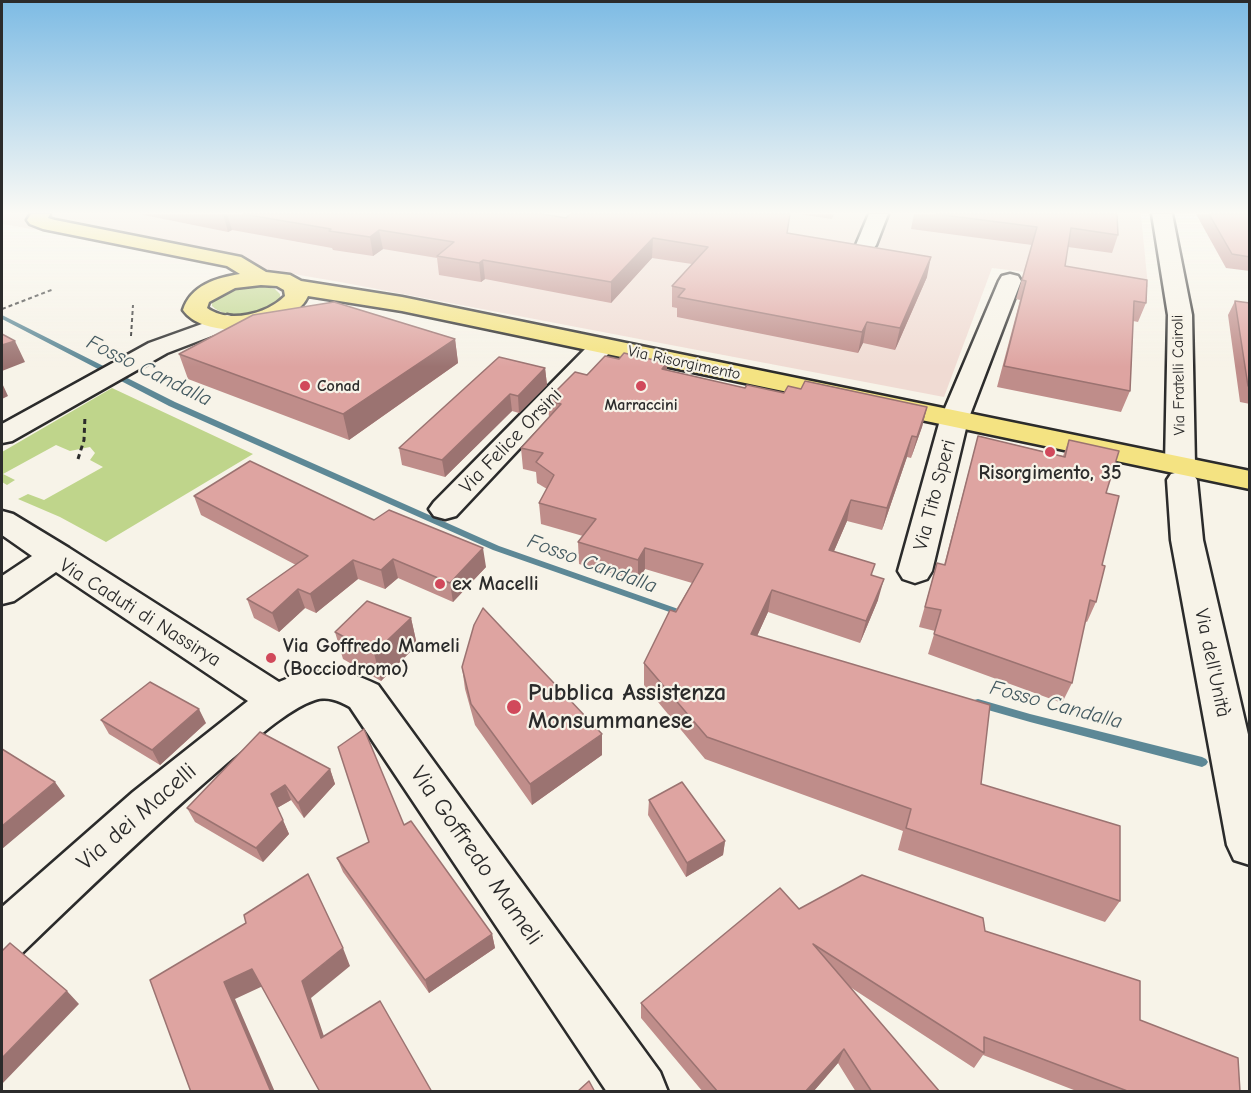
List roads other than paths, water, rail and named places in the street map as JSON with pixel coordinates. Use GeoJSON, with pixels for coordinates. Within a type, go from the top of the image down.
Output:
{"type":"FeatureCollection","features":[{"type":"Feature","properties":{"kind":"main road","name":"Via Risorgimento"},"geometry":{"type":"LineString","coordinates":[[203,265],[206,271],[200,302],[200,316],[212,321],[253,320],[277,313],[350,305],[402,304]]}},
{"type":"Feature","properties":{"kind":"main road","name":"Via Risorgimento"},"geometry":{"type":"LineString","coordinates":[[240,265],[261,278]]}},
{"type":"Feature","properties":{"kind":"main road","name":"Via Risorgimento"},"geometry":{"type":"LineString","coordinates":[[200,302],[230,282],[261,278],[282,280],[295,287],[402,304],[960,421],[1181,473],[1250,495]]}},
{"type":"Feature","properties":{"kind":"main road"},"geometry":{"type":"LineString","coordinates":[[277,313],[293,303],[297,292],[295,287]]}},
{"type":"Feature","properties":{"kind":"main road","name":"Via Risorgimento"},"geometry":{"type":"LineString","coordinates":[[960,421],[1034,446],[1181,473],[1250,480]]}},
{"type":"Feature","properties":{"kind":"main road"},"geometry":{"type":"LineString","coordinates":[[1181,473],[1250,486]]}},
{"type":"Feature","properties":{"kind":"street","name":"Via Fratelli Cairoli"},"geometry":{"type":"LineString","coordinates":[[1171,265],[1180,315],[1181,473]]}},
{"type":"Feature","properties":{"kind":"street","name":"Via Tito Speri"},"geometry":{"type":"LineString","coordinates":[[915,571],[960,421],[1010,281]]}},
{"type":"Feature","properties":{"kind":"street"},"geometry":{"type":"LineString","coordinates":[[158,348],[184,327],[200,302]]}},
{"type":"Feature","properties":{"kind":"street"},"geometry":{"type":"LineString","coordinates":[[2,435],[158,348],[227,322]]}},
{"type":"Feature","properties":{"kind":"street","name":"Via Felice Orsini"},"geometry":{"type":"LineString","coordinates":[[446,509],[602,346]]}},
{"type":"Feature","properties":{"kind":"street","name":"Via dell'Unità"},"geometry":{"type":"LineString","coordinates":[[1181,473],[1187,540],[1250,845]]}},
{"type":"Feature","properties":{"kind":"street"},"geometry":{"type":"LineString","coordinates":[[2,521],[57,556]]}},
{"type":"Feature","properties":{"kind":"street","name":"Via Caduti di Nassirya"},"geometry":{"type":"LineString","coordinates":[[2,592],[57,556],[279,702]]}},
{"type":"Feature","properties":{"kind":"street","name":"Via Goffredo Mameli"},"geometry":{"type":"LineString","coordinates":[[279,702],[299,690],[319,683],[343,686],[364,696],[640,1092]]}},
{"type":"Feature","properties":{"kind":"street","name":"Via dei Macelli"},"geometry":{"type":"LineString","coordinates":[[2,939],[123,826],[240,728],[279,702]]}},
{"type":"Feature","properties":{"kind":"waterway","name":"Fosso Candalla"},"geometry":{"type":"LineString","coordinates":[[2,317],[172,404],[496,548],[681,613]]}},
{"type":"Feature","properties":{"kind":"waterway","name":"Fosso Candalla"},"geometry":{"type":"LineString","coordinates":[[978,703],[1202,762]]}},
{"type":"Feature","properties":{"kind":"place","name":"Conad"},"geometry":{"type":"Point","coordinates":[305,386]}},
{"type":"Feature","properties":{"kind":"place","name":"Marraccini"},"geometry":{"type":"Point","coordinates":[641,386]}},
{"type":"Feature","properties":{"kind":"place","name":"Risorgimento, 35"},"geometry":{"type":"Point","coordinates":[1050,452]}},
{"type":"Feature","properties":{"kind":"place","name":"ex Macelli"},"geometry":{"type":"Point","coordinates":[440,584]}},
{"type":"Feature","properties":{"kind":"place","name":"Via Goffredo Mameli (Bocciodromo)"},"geometry":{"type":"Point","coordinates":[271,658]}},
{"type":"Feature","properties":{"kind":"place","name":"Pubblica Assistenza Monsummanese"},"geometry":{"type":"Point","coordinates":[514,707]}}]}
